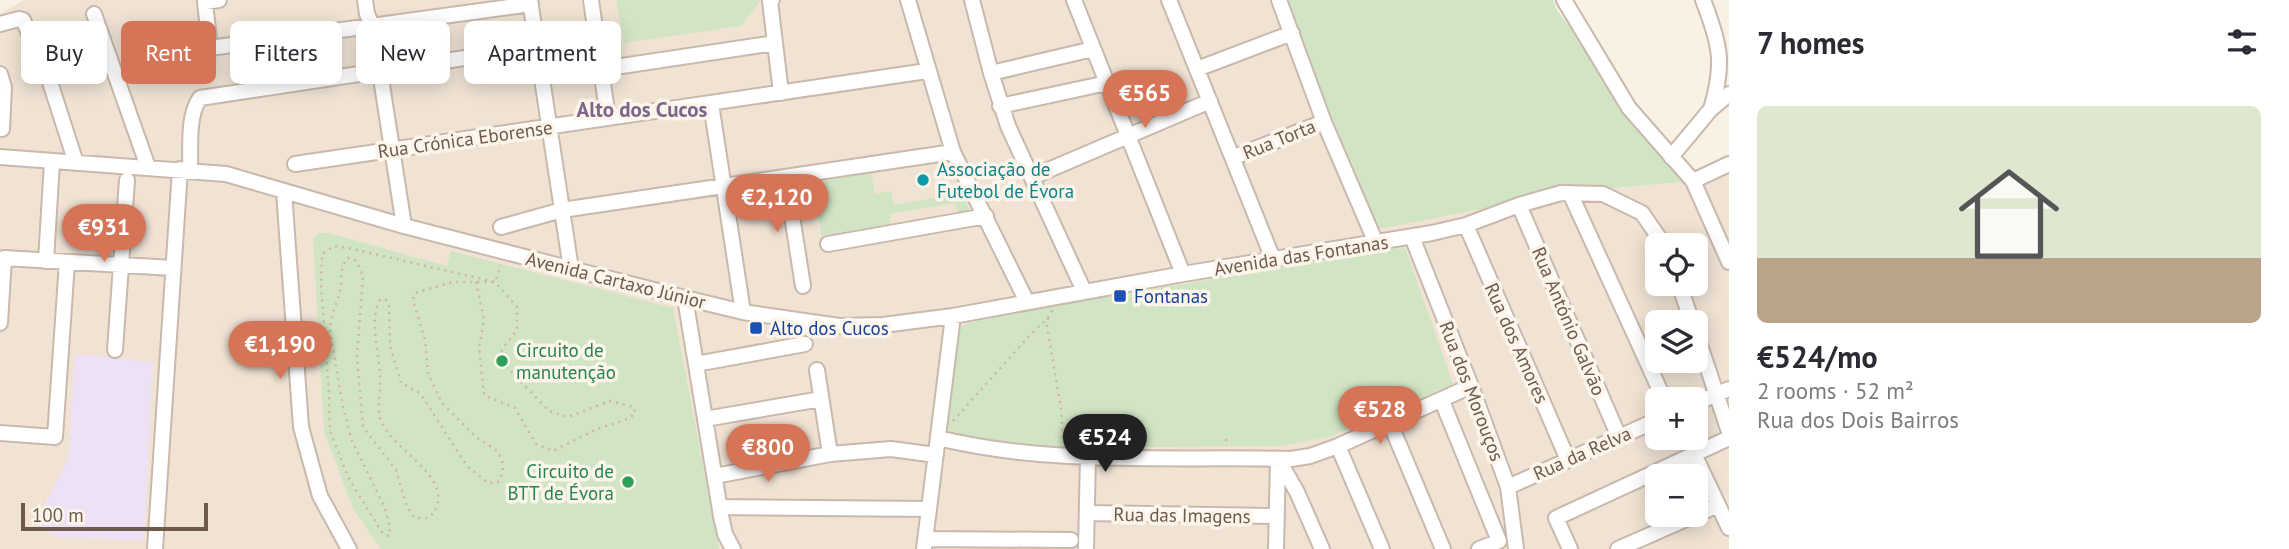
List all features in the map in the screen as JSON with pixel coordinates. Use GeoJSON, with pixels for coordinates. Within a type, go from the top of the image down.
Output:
{"type":"FeatureCollection","features":[{"type":"Feature","properties":{"kind":"street"},"geometry":{"type":"LineString","coordinates":[[219,0],[205,2],[211,48],[356,29]]}},
{"type":"Feature","properties":{"kind":"street"},"geometry":{"type":"LineString","coordinates":[[365,0],[370,21]]}},
{"type":"Feature","properties":{"kind":"street"},"geometry":{"type":"LineString","coordinates":[[591,0],[594,21]]}},
{"type":"Feature","properties":{"kind":"street"},"geometry":{"type":"LineString","coordinates":[[772,0],[781,93]]}},
{"type":"Feature","properties":{"kind":"street"},"geometry":{"type":"LineString","coordinates":[[908,0],[953,152],[1027,302]]}},
{"type":"Feature","properties":{"kind":"street"},"geometry":{"type":"LineString","coordinates":[[972,0],[1000,106],[1084,291]]}},
{"type":"Feature","properties":{"kind":"street"},"geometry":{"type":"LineString","coordinates":[[1074,0],[1182,274]]}},
{"type":"Feature","properties":{"kind":"street"},"geometry":{"type":"LineString","coordinates":[[1169,0],[1273,259]]}},
{"type":"Feature","properties":{"kind":"street"},"geometry":{"type":"LineString","coordinates":[[1279,0],[1324,122],[1376,243]]}},
{"type":"Feature","properties":{"kind":"street"},"geometry":{"type":"LineString","coordinates":[[1564,0],[1629,108],[1693,181],[1729,262]]}},
{"type":"Feature","properties":{"kind":"street"},"geometry":{"type":"LineString","coordinates":[[1703,0],[1720,54],[1720,81],[1711,109]]}},
{"type":"Feature","properties":{"kind":"street"},"geometry":{"type":"LineString","coordinates":[[411,21],[531,2],[534,21]]}},
{"type":"Feature","properties":{"kind":"street"},"geometry":{"type":"LineString","coordinates":[[94,13],[148,167]]}},
{"type":"Feature","properties":{"kind":"street"},"geometry":{"type":"LineString","coordinates":[[0,24],[23,20],[40,51],[76,163]]}},
{"type":"Feature","properties":{"kind":"street"},"geometry":{"type":"LineString","coordinates":[[1197,69],[1292,33]]}},
{"type":"Feature","properties":{"kind":"street"},"geometry":{"type":"LineString","coordinates":[[621,66],[775,43]]}},
{"type":"Feature","properties":{"kind":"street"},"geometry":{"type":"LineString","coordinates":[[991,73],[1093,49]]}},
{"type":"Feature","properties":{"kind":"street","name":"Rua Crónica Eborense"},"geometry":{"type":"LineString","coordinates":[[295,164],[927,71]]}},
{"type":"Feature","properties":{"kind":"street"},"geometry":{"type":"LineString","coordinates":[[0,74],[4,87],[2,129]]}},
{"type":"Feature","properties":{"kind":"street"},"geometry":{"type":"LineString","coordinates":[[156,549],[173,268],[195,105],[200,98],[356,74]]}},
{"type":"Feature","properties":{"kind":"street"},"geometry":{"type":"LineString","coordinates":[[1000,106],[1107,83]]}},
{"type":"Feature","properties":{"kind":"street"},"geometry":{"type":"LineString","coordinates":[[381,84],[404,226]]}},
{"type":"Feature","properties":{"kind":"street"},"geometry":{"type":"LineString","coordinates":[[543,84],[570,269]]}},
{"type":"Feature","properties":{"kind":"street"},"geometry":{"type":"LineString","coordinates":[[603,84],[608,118]]}},
{"type":"Feature","properties":{"kind":"street"},"geometry":{"type":"LineString","coordinates":[[1671,157],[1711,109],[1729,94]]}},
{"type":"Feature","properties":{"kind":"street"},"geometry":{"type":"LineString","coordinates":[[1032,177],[1210,101]]}},
{"type":"Feature","properties":{"kind":"street"},"geometry":{"type":"LineString","coordinates":[[711,104],[743,312]]}},
{"type":"Feature","properties":{"kind":"street","name":"Rua Torta"},"geometry":{"type":"LineString","coordinates":[[1234,157],[1324,122]]}},
{"type":"Feature","properties":{"kind":"street"},"geometry":{"type":"LineString","coordinates":[[501,227],[562,210],[953,152]]}},
{"type":"Feature","properties":{"kind":"street","name":"Avenida Cartaxo Júnior"},"geometry":{"type":"LineString","coordinates":[[1,158],[185,170],[235,177],[404,226],[743,312],[817,324],[863,327],[953,316]]}},
{"type":"Feature","properties":{"kind":"street"},"geometry":{"type":"LineString","coordinates":[[46,261],[52,162]]}},
{"type":"Feature","properties":{"kind":"street"},"geometry":{"type":"LineString","coordinates":[[1693,181],[1729,164]]}},
{"type":"Feature","properties":{"kind":"street"},"geometry":{"type":"LineString","coordinates":[[786,178],[803,286]]}},
{"type":"Feature","properties":{"kind":"street"},"geometry":{"type":"LineString","coordinates":[[114,351],[127,180]]}},
{"type":"Feature","properties":{"kind":"street"},"geometry":{"type":"LineString","coordinates":[[284,192],[301,427],[320,496],[349,549]]}},
{"type":"Feature","properties":{"kind":"street","name":"Avenida das Fontanas"},"geometry":{"type":"LineString","coordinates":[[953,316],[1182,274],[1412,237],[1466,225],[1561,193],[1603,194],[1642,214],[1655,233]]}},
{"type":"Feature","properties":{"kind":"street"},"geometry":{"type":"LineString","coordinates":[[1570,193],[1659,387]]}},
{"type":"Feature","properties":{"kind":"street","name":"Rua António Galvão"},"geometry":{"type":"LineString","coordinates":[[1519,205],[1619,437]]}},
{"type":"Feature","properties":{"kind":"street"},"geometry":{"type":"LineString","coordinates":[[828,244],[986,216]]}},
{"type":"Feature","properties":{"kind":"street","name":"Rua dos Amores"},"geometry":{"type":"LineString","coordinates":[[1466,225],[1568,460]]}},
{"type":"Feature","properties":{"kind":"street","name":"Rua dos Morouços"},"geometry":{"type":"LineString","coordinates":[[1412,237],[1508,487],[1516,549]]}},
{"type":"Feature","properties":{"kind":"street"},"geometry":{"type":"LineString","coordinates":[[0,323],[4,258],[173,268]]}},
{"type":"Feature","properties":{"kind":"street"},"geometry":{"type":"LineString","coordinates":[[0,433],[55,437],[67,262]]}},
{"type":"Feature","properties":{"kind":"street"},"geometry":{"type":"LineString","coordinates":[[685,298],[720,512],[725,534],[733,549]]}},
{"type":"Feature","properties":{"kind":"street"},"geometry":{"type":"LineString","coordinates":[[953,316],[925,544],[1071,540]]}},
{"type":"Feature","properties":{"kind":"street"},"geometry":{"type":"LineString","coordinates":[[696,364],[805,344]]}},
{"type":"Feature","properties":{"kind":"street"},"geometry":{"type":"LineString","coordinates":[[1708,362],[1719,389],[1729,432]]}},
{"type":"Feature","properties":{"kind":"street"},"geometry":{"type":"LineString","coordinates":[[817,370],[830,454]]}},
{"type":"Feature","properties":{"kind":"street"},"geometry":{"type":"LineString","coordinates":[[1719,389],[1729,379]]}},
{"type":"Feature","properties":{"kind":"street"},"geometry":{"type":"LineString","coordinates":[[938,435],[995,450],[1088,456],[1301,458],[1338,446],[1471,386]]}},
{"type":"Feature","properties":{"kind":"street"},"geometry":{"type":"LineString","coordinates":[[705,419],[821,400]]}},
{"type":"Feature","properties":{"kind":"street"},"geometry":{"type":"LineString","coordinates":[[1442,401],[1499,541],[1479,549]]}},
{"type":"Feature","properties":{"kind":"street"},"geometry":{"type":"LineString","coordinates":[[1390,423],[1443,549]]}},
{"type":"Feature","properties":{"kind":"street","name":"Rua da Relva"},"geometry":{"type":"LineString","coordinates":[[1508,487],[1645,425]]}},
{"type":"Feature","properties":{"kind":"street"},"geometry":{"type":"LineString","coordinates":[[1570,549],[1556,518],[1729,438]]}},
{"type":"Feature","properties":{"kind":"street"},"geometry":{"type":"LineString","coordinates":[[1338,446],[1382,549]]}},
{"type":"Feature","properties":{"kind":"street"},"geometry":{"type":"LineString","coordinates":[[715,476],[830,454],[891,449],[936,455]]}},
{"type":"Feature","properties":{"kind":"street"},"geometry":{"type":"LineString","coordinates":[[1695,454],[1729,528]]}},
{"type":"Feature","properties":{"kind":"street"},"geometry":{"type":"LineString","coordinates":[[1086,549],[1088,456]]}},
{"type":"Feature","properties":{"kind":"street"},"geometry":{"type":"LineString","coordinates":[[1276,549],[1278,459]]}},
{"type":"Feature","properties":{"kind":"street"},"geometry":{"type":"LineString","coordinates":[[1278,459],[1297,492],[1322,549]]}},
{"type":"Feature","properties":{"kind":"street"},"geometry":{"type":"LineString","coordinates":[[1618,549],[1718,505]]}},
{"type":"Feature","properties":{"kind":"street"},"geometry":{"type":"LineString","coordinates":[[720,512],[929,509]]}},
{"type":"Feature","properties":{"kind":"street","name":"Rua das Imagens"},"geometry":{"type":"LineString","coordinates":[[1087,513],[1277,516]]}},
{"type":"Feature","properties":{"kind":"path"},"geometry":{"type":"LineString","coordinates":[[348,258],[342,264],[338,302],[329,320],[330,332],[352,441],[385,508],[390,528],[389,536],[383,534],[348,477],[330,430],[321,284],[322,254],[334,246],[495,282],[517,307],[517,330],[498,358],[550,411],[568,417],[610,401],[634,407],[635,414],[553,451],[536,444],[515,408],[484,395],[479,348],[484,320],[476,282]]}},
{"type":"Feature","properties":{"kind":"path"},"geometry":{"type":"LineString","coordinates":[[345,248],[348,258]]}},
{"type":"Feature","properties":{"kind":"path"},"geometry":{"type":"LineString","coordinates":[[495,282],[505,252]]}},
{"type":"Feature","properties":{"kind":"path"},"geometry":{"type":"LineString","coordinates":[[348,258],[357,261],[363,276],[357,356],[363,427],[396,470],[407,507],[415,518],[429,518],[437,510],[439,497],[434,480],[387,431],[379,415],[380,374],[375,333],[377,304],[380,300],[386,300],[389,304],[390,346],[401,383],[420,393],[467,466],[488,483],[498,482],[503,473],[502,459],[496,450],[476,437],[442,403],[428,374],[425,340],[413,300],[415,293],[452,282],[495,282]]}},
{"type":"Feature","properties":{"kind":"path"},"geometry":{"type":"LineString","coordinates":[[1053,306],[1047,325],[1065,448]]}},
{"type":"Feature","properties":{"kind":"path"},"geometry":{"type":"LineString","coordinates":[[938,435],[965,411],[1006,361],[1048,318]]}},
{"type":"Feature","properties":{"kind":"path"},"geometry":{"type":"LineString","coordinates":[[1226,439],[1227,446]]}},
{"type":"Feature","properties":{"kind":"shaded area"},"geometry":{"type":"Polygon","coordinates":[[[24,0],[616,0],[620,21],[464,21],[464,84],[621,84],[621,26],[624,42],[741,26],[761,0],[1283,0],[1561,193],[1693,181],[1729,165],[1729,549],[0,549],[0,14],[24,0]]]}},
{"type":"Feature","properties":{"kind":"shaded area"},"geometry":{"type":"Polygon","coordinates":[[[75,354],[153,362],[144,541],[56,537],[36,523],[69,456],[75,354]]]}},
{"type":"Feature","properties":{"kind":"green space"},"geometry":{"type":"Polygon","coordinates":[[[616,0],[761,0],[741,26],[624,43],[616,0]]]}},
{"type":"Feature","properties":{"kind":"green space"},"geometry":{"type":"Polygon","coordinates":[[[1283,0],[1553,0],[1557,10],[1629,108],[1693,181],[1561,193],[1379,229],[1283,0]]]}},
{"type":"Feature","properties":{"kind":"green space"},"geometry":{"type":"Polygon","coordinates":[[[871,173],[875,194],[891,191],[894,205],[962,193],[970,211],[958,212],[954,203],[890,214],[891,227],[822,237],[816,206],[800,208],[797,185],[871,173]]]}},
{"type":"Feature","properties":{"kind":"green space","name":"Circuito de manutenção"},"geometry":{"type":"Polygon","coordinates":[[[319,233],[328,233],[447,266],[451,251],[673,308],[719,549],[381,549],[354,511],[324,432],[313,239],[319,233]]]}},
{"type":"Feature","properties":{"kind":"green space"},"geometry":{"type":"Polygon","coordinates":[[[1405,247],[1453,384],[1329,437],[1282,446],[1055,448],[1003,445],[953,434],[947,427],[956,337],[960,327],[967,323],[1069,303],[1405,247]]]}},
{"type":"Feature","properties":{"kind":"place","name":"Associação de Futebol de Évora"},"geometry":{"type":"Point","coordinates":[923,180]}},
{"type":"Feature","properties":{"kind":"place","name":"Fontanas"},"geometry":{"type":"Point","coordinates":[1120,296]}},
{"type":"Feature","properties":{"kind":"place","name":"Alto dos Cucos"},"geometry":{"type":"Point","coordinates":[756,328]}},
{"type":"Feature","properties":{"kind":"place","name":"Circuito de manutenção"},"geometry":{"type":"Point","coordinates":[502,361]}},
{"type":"Feature","properties":{"kind":"place","name":"Circuito de BTT de Évora"},"geometry":{"type":"Point","coordinates":[628,482]}},
{"type":"Feature","properties":{"kind":"district","name":"Alto dos Cucos"},"geometry":{"type":"Point","coordinates":[642,109]}}]}
